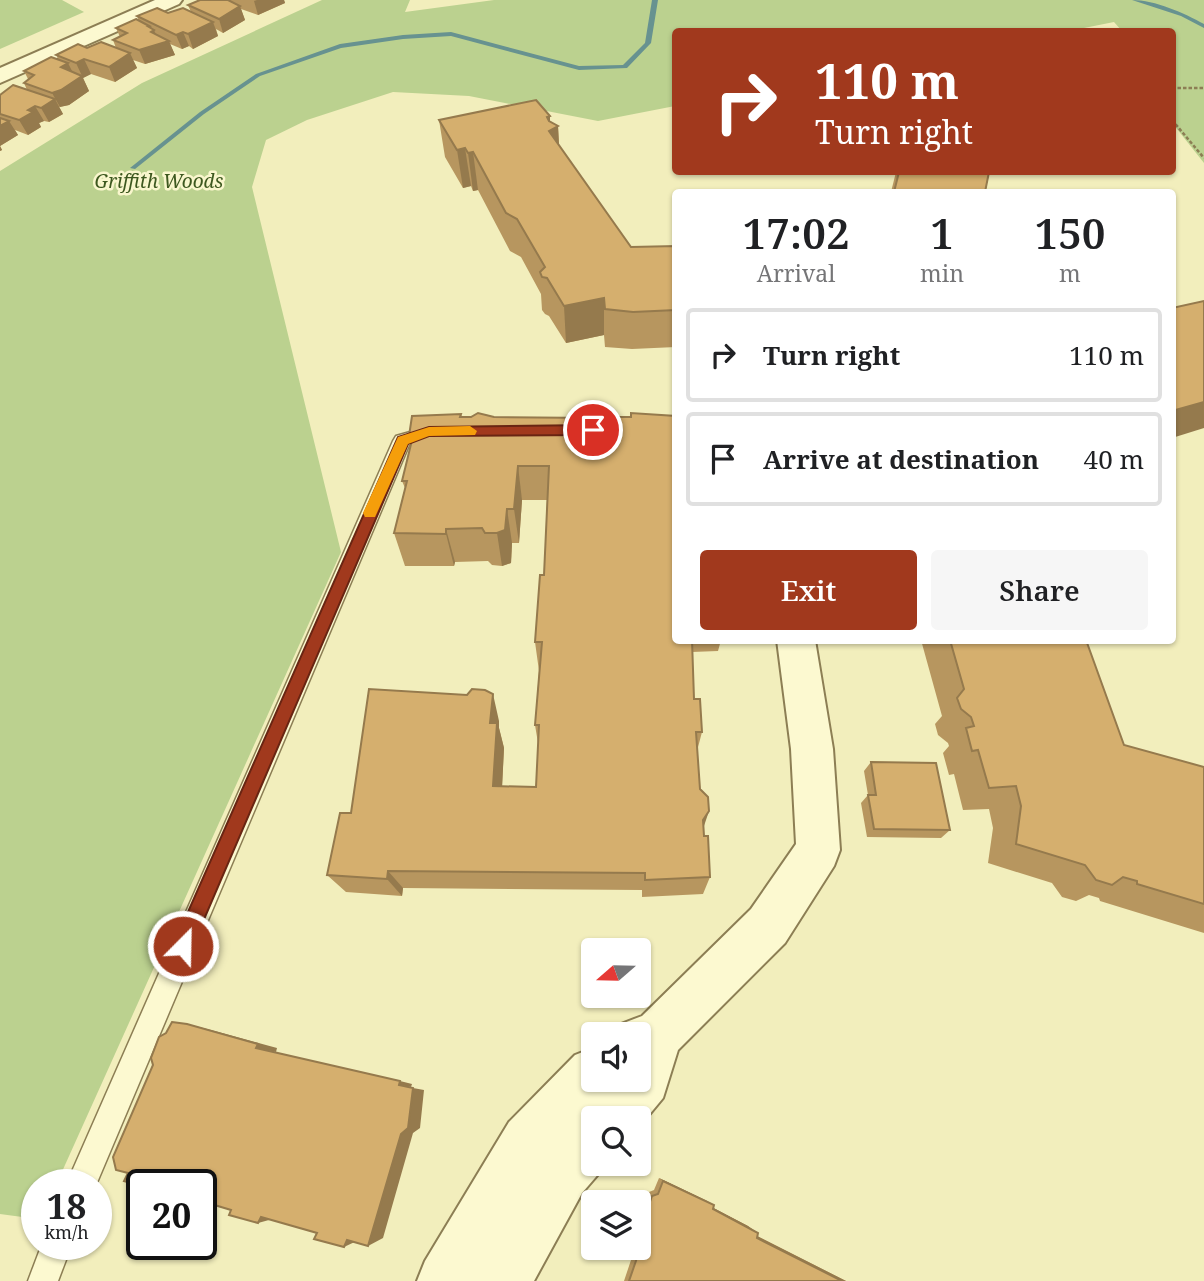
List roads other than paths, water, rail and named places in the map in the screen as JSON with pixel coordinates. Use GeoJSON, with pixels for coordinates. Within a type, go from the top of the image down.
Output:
{"type":"FeatureCollection","features":[{"type":"Feature","properties":{"kind":"street"},"geometry":{"type":"LineString","coordinates":[[0,58],[136,0]]}},
{"type":"Feature","properties":{"kind":"street"},"geometry":{"type":"LineString","coordinates":[[0,76],[168,1]]}},
{"type":"Feature","properties":{"kind":"street"},"geometry":{"type":"LineString","coordinates":[[651,1036],[768,926],[818,850],[812,749],[797,644]]}},
{"type":"Feature","properties":{"kind":"street"},"geometry":{"type":"LineString","coordinates":[[445,1281],[528,1141],[581,1086]]}},
{"type":"Feature","properties":{"kind":"street"},"geometry":{"type":"LineString","coordinates":[[622,1106],[635,1092]]}},
{"type":"Feature","properties":{"kind":"street"},"geometry":{"type":"LineString","coordinates":[[503,1281],[563,1174],[581,1154]]}},
{"type":"Feature","properties":{"kind":"lane"},"geometry":{"type":"LineString","coordinates":[[88,1169],[402,441],[429,431],[456,431]]}},
{"type":"Feature","properties":{"kind":"lane"},"geometry":{"type":"LineString","coordinates":[[43,1281],[51,1260]]}},
{"type":"Feature","properties":{"kind":"waterway"},"geometry":{"type":"LineString","coordinates":[[133,168],[202,113],[258,75],[340,46],[403,37],[451,34],[579,68],[625,67],[648,43],[655,0]]}},
{"type":"Feature","properties":{"kind":"waterway"},"geometry":{"type":"LineString","coordinates":[[1135,0],[1183,15],[1204,26]]}},
{"type":"Feature","properties":{"kind":"park label","name":"Griffith Woods"},"geometry":{"type":"Point","coordinates":[159,181]}}]}
